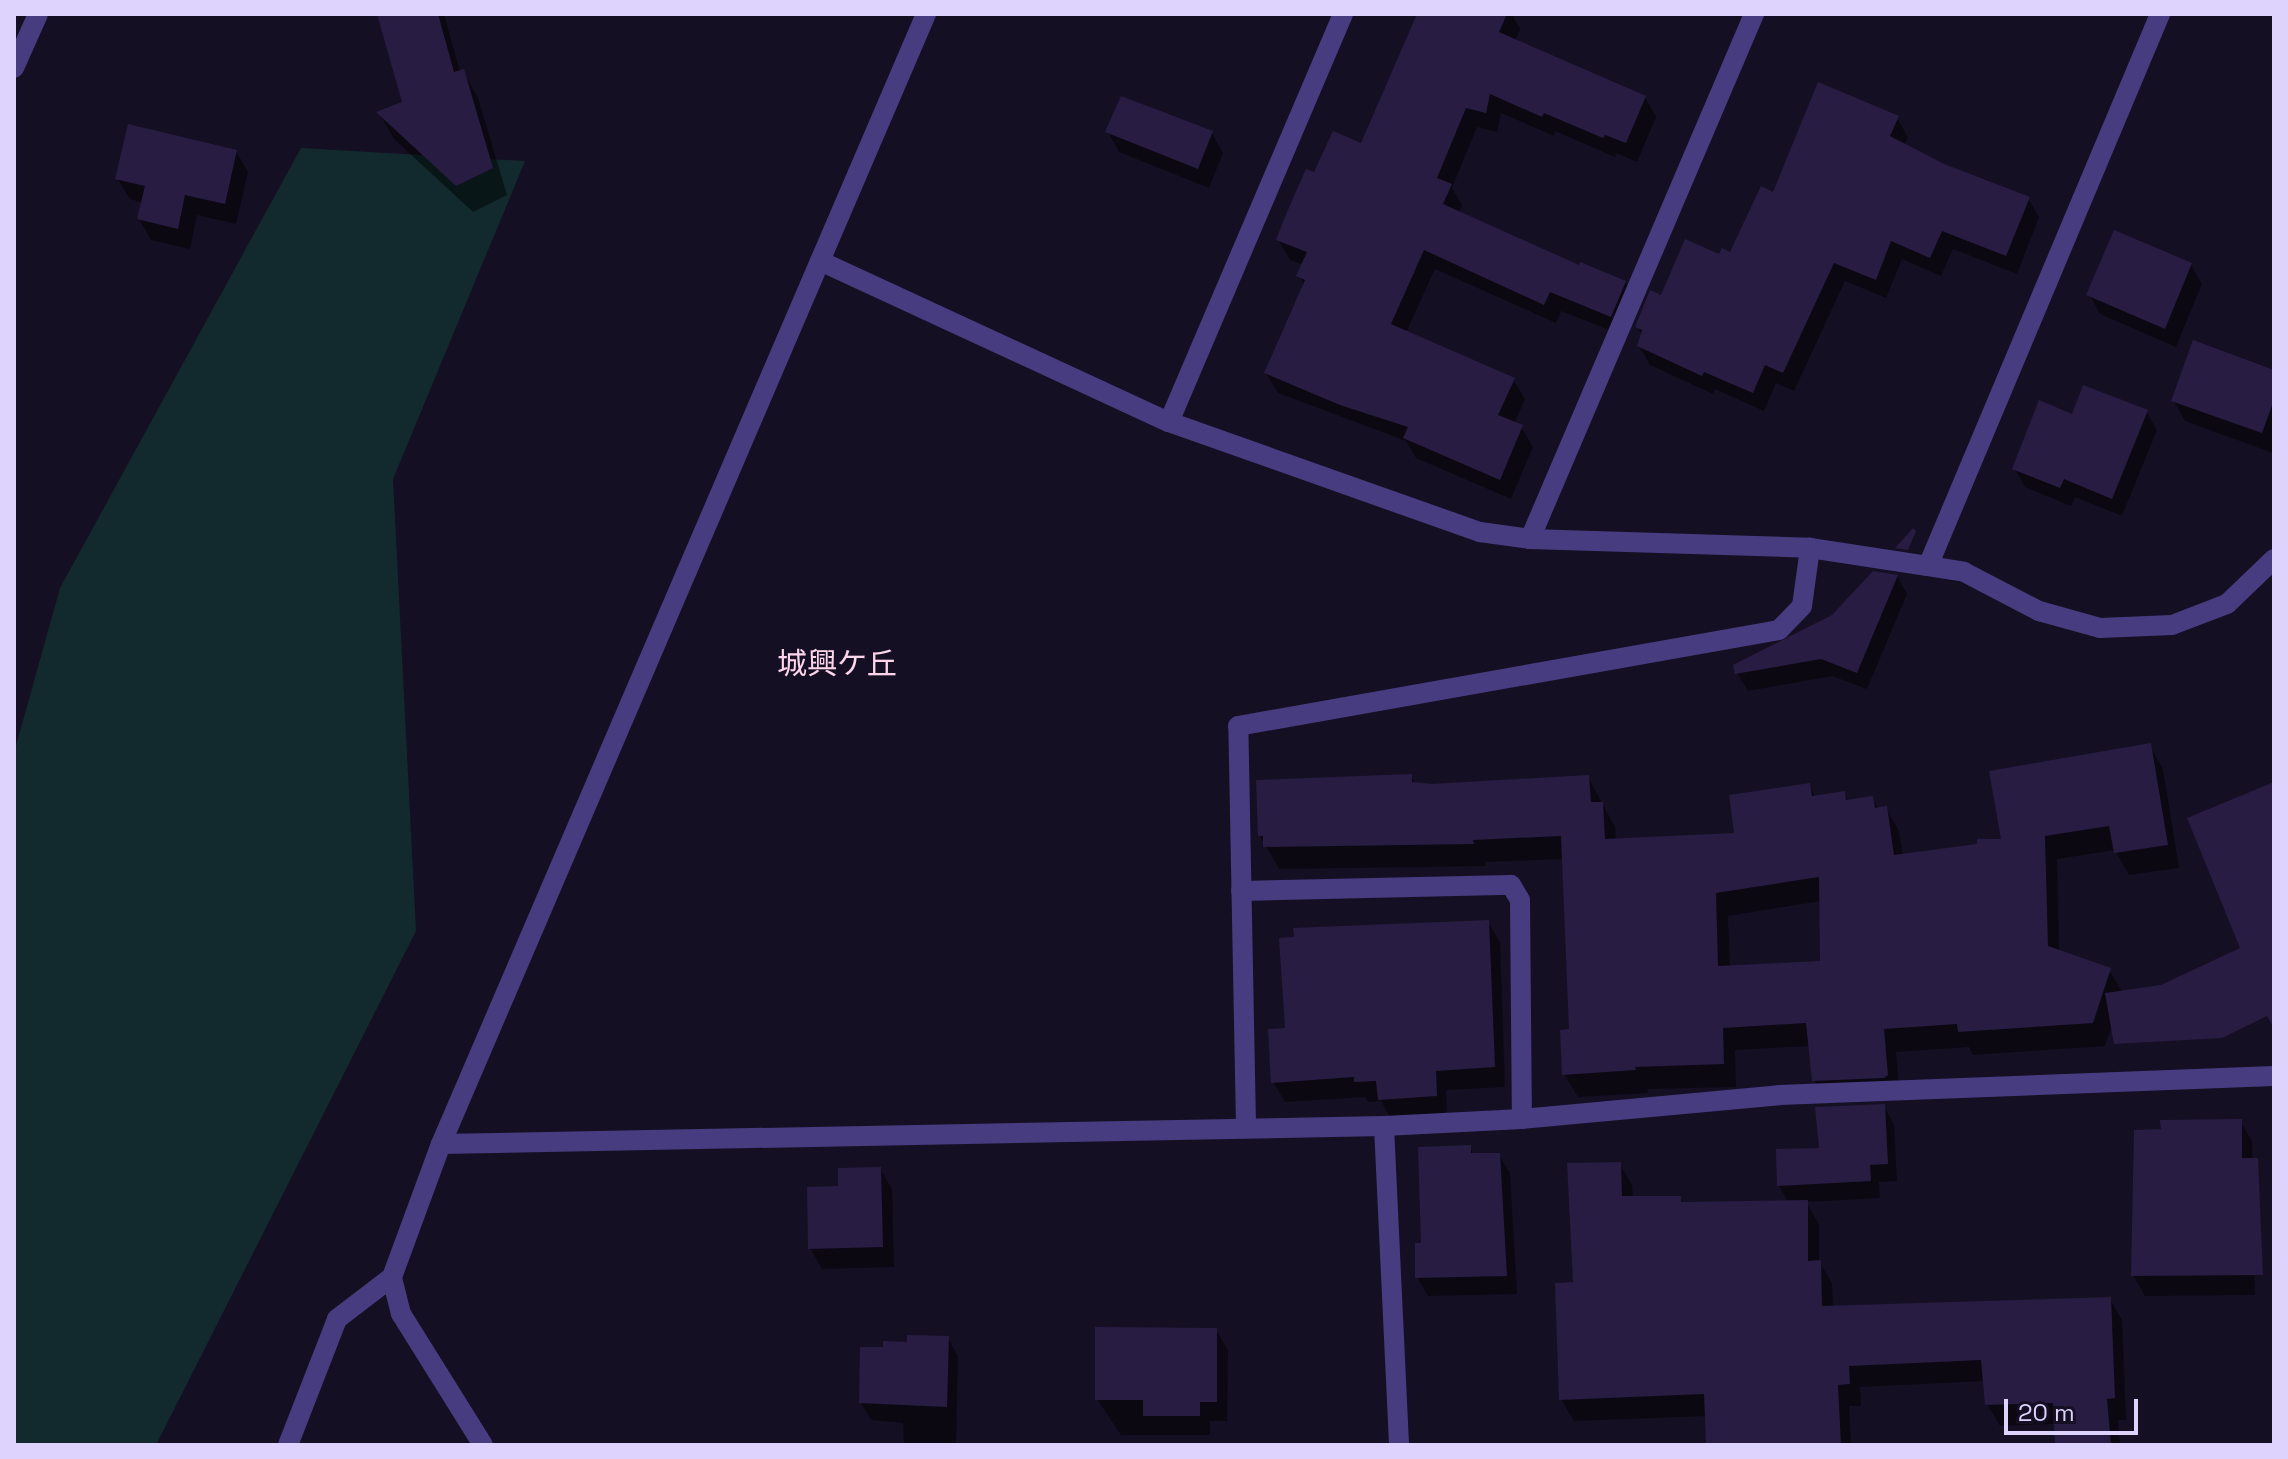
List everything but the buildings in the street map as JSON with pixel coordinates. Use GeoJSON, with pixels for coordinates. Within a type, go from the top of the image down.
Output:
{"type":"FeatureCollection","features":[{"type":"Feature","properties":{"kind":"street"},"geometry":{"type":"LineString","coordinates":[[14,68],[38,14]]}},
{"type":"Feature","properties":{"kind":"street"},"geometry":{"type":"LineString","coordinates":[[288,1445],[337,1319],[392,1277],[441,1144],[926,14]]}},
{"type":"Feature","properties":{"kind":"street"},"geometry":{"type":"LineString","coordinates":[[1169,422],[1343,14]]}},
{"type":"Feature","properties":{"kind":"street"},"geometry":{"type":"LineString","coordinates":[[1530,539],[1754,14]]}},
{"type":"Feature","properties":{"kind":"street"},"geometry":{"type":"LineString","coordinates":[[1928,566],[2160,14]]}},
{"type":"Feature","properties":{"kind":"street"},"geometry":{"type":"LineString","coordinates":[[820,261],[1169,422],[1480,532],[1530,539],[1810,548],[1928,566],[1964,572],[2039,611],[2100,628],[2172,625],[2227,604],[2274,559]]}},
{"type":"Feature","properties":{"kind":"street"},"geometry":{"type":"LineString","coordinates":[[1246,1126],[1238,726],[1779,630],[1802,606],[1810,548]]}},
{"type":"Feature","properties":{"kind":"street"},"geometry":{"type":"LineString","coordinates":[[1241,891],[1511,885],[1520,900],[1522,1119]]}},
{"type":"Feature","properties":{"kind":"street"},"geometry":{"type":"LineString","coordinates":[[441,1144],[1246,1126],[1384,1126],[1522,1119],[1779,1095],[2274,1076]]}},
{"type":"Feature","properties":{"kind":"street"},"geometry":{"type":"LineString","coordinates":[[1384,1126],[1399,1445]]}},
{"type":"Feature","properties":{"kind":"street"},"geometry":{"type":"LineString","coordinates":[[392,1277],[401,1314],[483,1445]]}},
{"type":"Feature","properties":{"kind":"green space"},"geometry":{"type":"Polygon","coordinates":[[[301,148],[525,161],[393,479],[416,931],[156,1445],[14,1445],[14,753],[60,588],[301,148]]]}},
{"type":"Feature","properties":{"kind":"district","name":"城興ケ丘"},"geometry":{"type":"Point","coordinates":[837,664]}}]}
